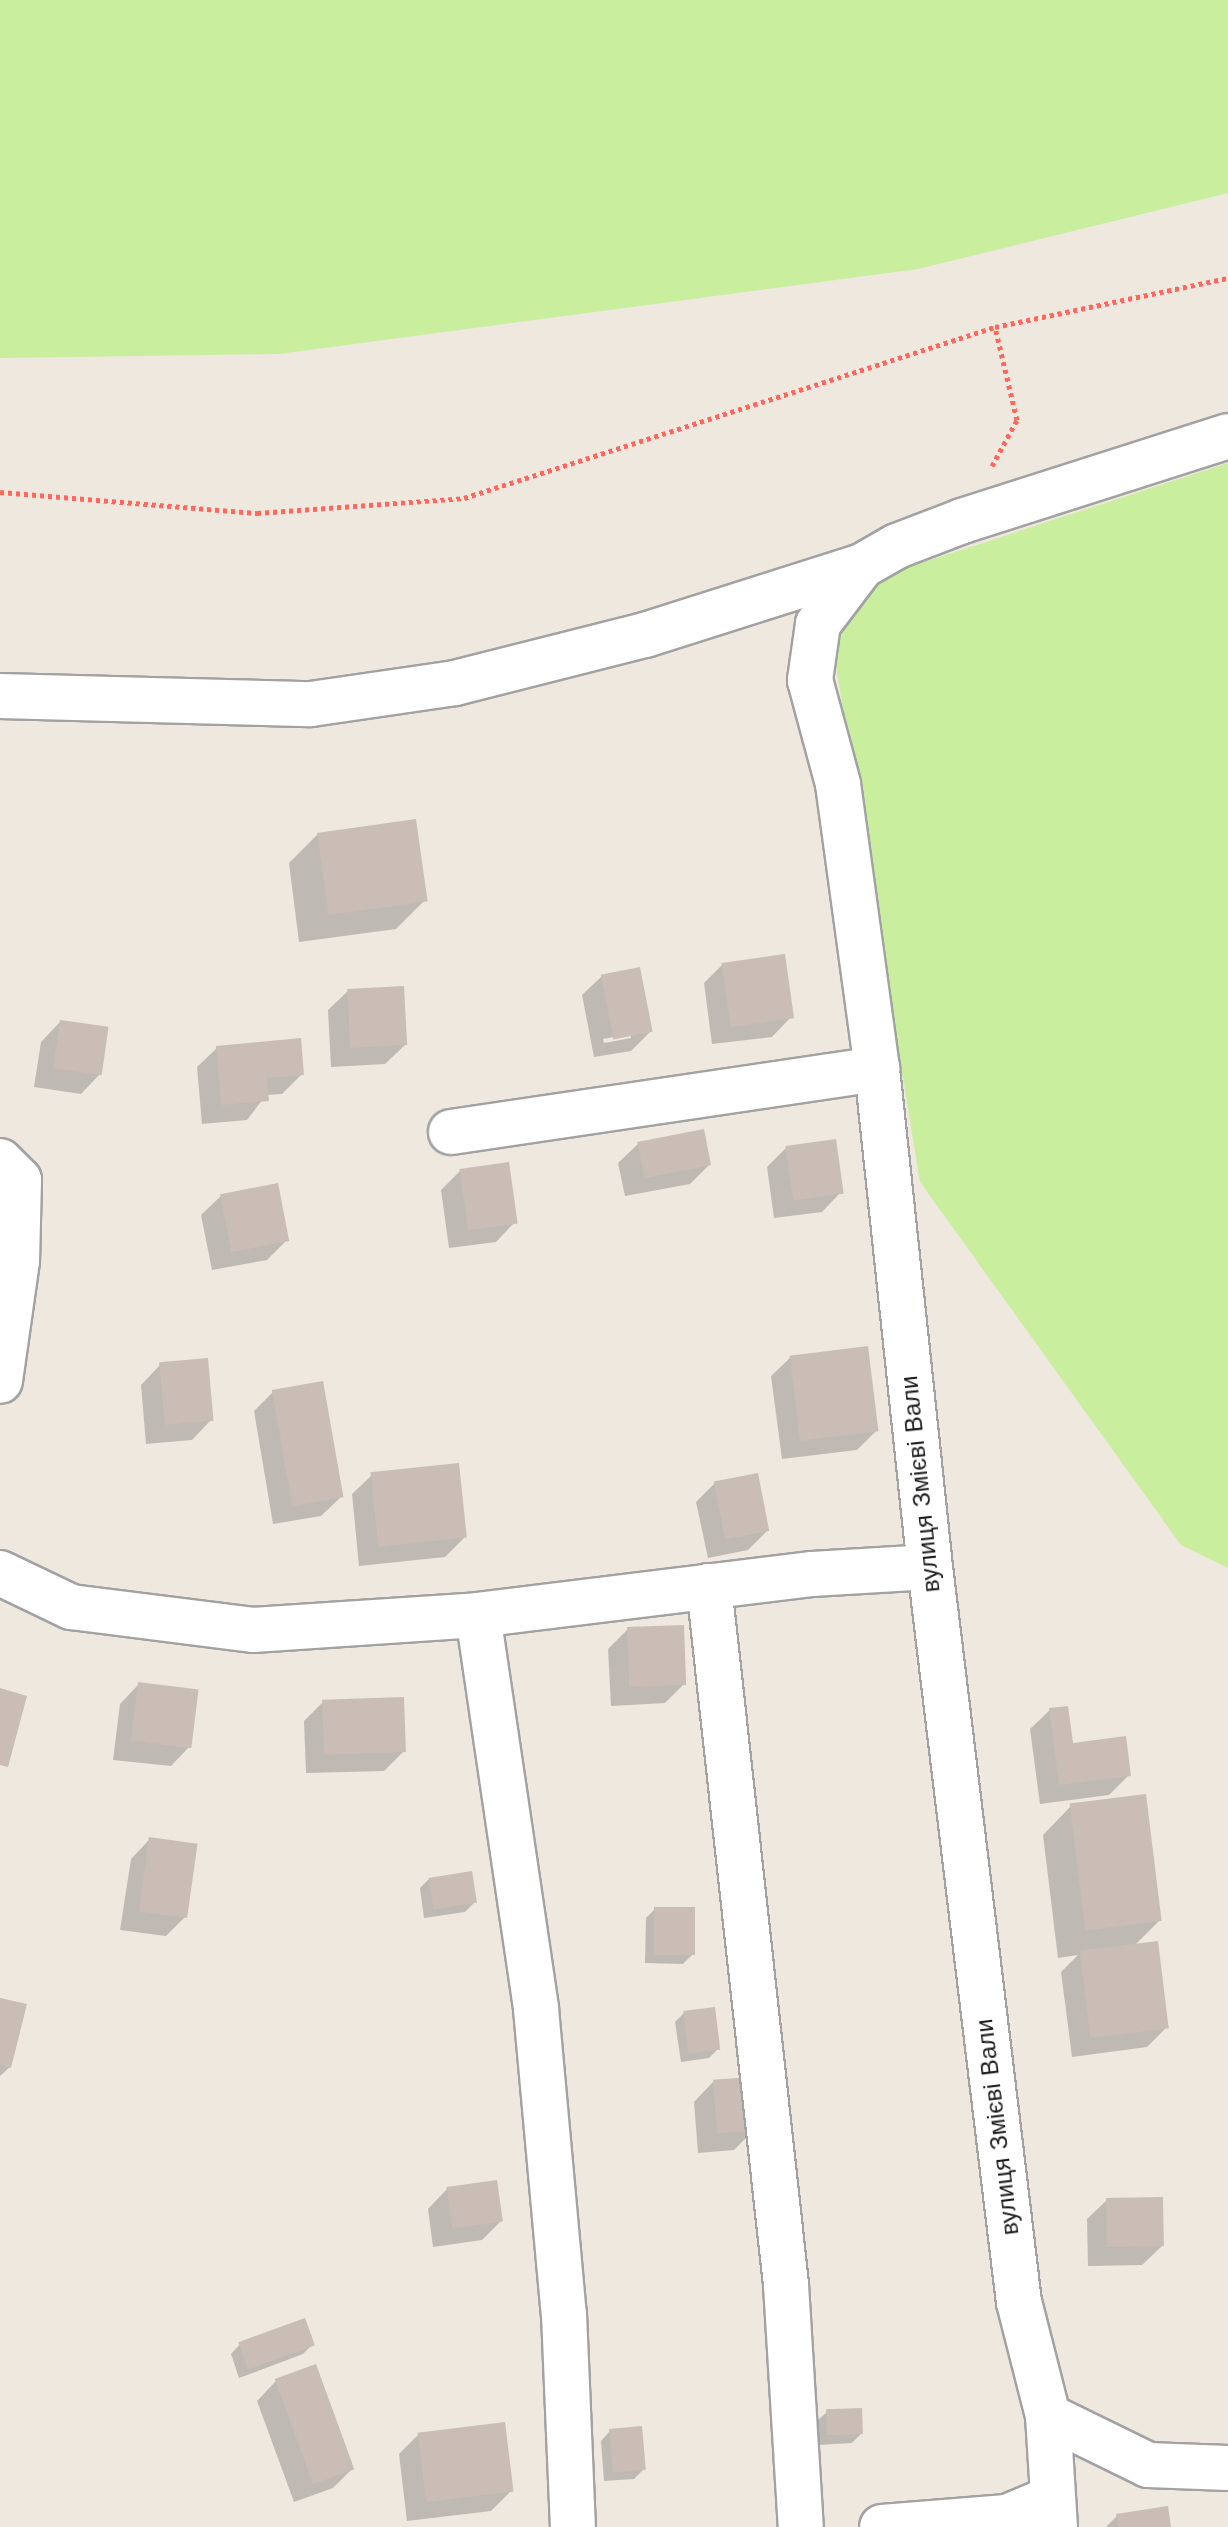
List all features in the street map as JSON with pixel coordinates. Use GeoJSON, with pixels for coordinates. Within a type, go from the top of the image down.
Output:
{"type":"FeatureCollection","features":[{"type":"Feature","properties":{"kind":"street"},"geometry":{"type":"LineString","coordinates":[[0,696],[311,704],[455,683],[645,635],[862,566],[962,521],[1228,436]]}},
{"type":"Feature","properties":{"kind":"street","name":"вулиця Змієві Вали"},"geometry":{"type":"LineString","coordinates":[[862,566],[818,624],[810,680],[838,784],[877,1069],[930,1567],[1019,2302],[1048,2416],[1054,2512]]}},
{"type":"Feature","properties":{"kind":"street"},"geometry":{"type":"LineString","coordinates":[[451,1132],[877,1069]]}},
{"type":"Feature","properties":{"kind":"street"},"geometry":{"type":"LineString","coordinates":[[0,1161],[19,1180],[17,1261],[0,1381]]}},
{"type":"Feature","properties":{"kind":"street"},"geometry":{"type":"LineString","coordinates":[[0,1573],[71,1607],[253,1630],[478,1615],[709,1586],[930,1567]]}},
{"type":"Feature","properties":{"kind":"street"},"geometry":{"type":"LineString","coordinates":[[709,1586],[786,2285],[801,2527]]}},
{"type":"Feature","properties":{"kind":"street"},"geometry":{"type":"LineString","coordinates":[[478,1615],[536,2009],[564,2314],[573,2527]]}},
{"type":"Feature","properties":{"kind":"street"},"geometry":{"type":"LineString","coordinates":[[1048,2416],[1148,2465],[1228,2468]]}},
{"type":"Feature","properties":{"kind":"street"},"geometry":{"type":"LineString","coordinates":[[882,2527],[1054,2512]]}},
{"type":"Feature","properties":{"kind":"path"},"geometry":{"type":"LineString","coordinates":[[0,492],[257,513],[464,498],[995,327],[1228,278]]}},
{"type":"Feature","properties":{"kind":"path"},"geometry":{"type":"LineString","coordinates":[[962,521],[1017,420],[995,327]]}},
{"type":"Feature","properties":{"kind":"green space"},"geometry":{"type":"Polygon","coordinates":[[[0,0],[1228,0],[1228,193],[918,269],[279,354],[0,358],[0,0]]]}},
{"type":"Feature","properties":{"kind":"green space"},"geometry":{"type":"Polygon","coordinates":[[[1228,463],[1228,1568],[1181,1545],[920,1182],[834,654],[863,582],[1228,463]]]}},
{"type":"Feature","properties":{"kind":"building"},"geometry":{"type":"Polygon","coordinates":[[[416,819],[428,901],[329,915],[317,833],[416,819]]]}},
{"type":"Feature","properties":{"kind":"building"},"geometry":{"type":"Polygon","coordinates":[[[785,954],[794,1018],[731,1027],[722,963],[785,954]]]}},
{"type":"Feature","properties":{"kind":"building"},"geometry":{"type":"Polygon","coordinates":[[[640,967],[653,1032],[613,1039],[601,975],[640,967]]]}},
{"type":"Feature","properties":{"kind":"building"},"geometry":{"type":"Polygon","coordinates":[[[404,986],[407,1045],[350,1048],[347,989],[404,986]]]}},
{"type":"Feature","properties":{"kind":"building"},"geometry":{"type":"Polygon","coordinates":[[[60,1020],[109,1027],[102,1075],[53,1069],[60,1020]]]}},
{"type":"Feature","properties":{"kind":"building"},"geometry":{"type":"Polygon","coordinates":[[[301,1038],[304,1075],[267,1078],[269,1101],[221,1105],[216,1046],[301,1038]]]}},
{"type":"Feature","properties":{"kind":"building"},"geometry":{"type":"Polygon","coordinates":[[[704,1129],[711,1165],[644,1178],[637,1142],[704,1129]]]}},
{"type":"Feature","properties":{"kind":"building"},"geometry":{"type":"Polygon","coordinates":[[[836,1139],[844,1193],[793,1201],[785,1146],[836,1139]]]}},
{"type":"Feature","properties":{"kind":"building"},"geometry":{"type":"Polygon","coordinates":[[[509,1162],[518,1223],[468,1230],[459,1169],[509,1162]]]}},
{"type":"Feature","properties":{"kind":"building"},"geometry":{"type":"Polygon","coordinates":[[[278,1183],[289,1241],[231,1252],[220,1194],[278,1183]]]}},
{"type":"Feature","properties":{"kind":"building"},"geometry":{"type":"Polygon","coordinates":[[[868,1346],[878,1431],[800,1441],[790,1356],[868,1346]]]}},
{"type":"Feature","properties":{"kind":"building"},"geometry":{"type":"Polygon","coordinates":[[[208,1358],[213,1421],[165,1425],[159,1362],[208,1358]]]}},
{"type":"Feature","properties":{"kind":"building"},"geometry":{"type":"Polygon","coordinates":[[[323,1381],[343,1497],[292,1506],[272,1390],[323,1381]]]}},
{"type":"Feature","properties":{"kind":"building"},"geometry":{"type":"Polygon","coordinates":[[[459,1463],[467,1538],[378,1547],[370,1472],[459,1463]]]}},
{"type":"Feature","properties":{"kind":"building"},"geometry":{"type":"Polygon","coordinates":[[[758,1473],[769,1531],[725,1540],[714,1482],[758,1473]]]}},
{"type":"Feature","properties":{"kind":"building"},"geometry":{"type":"Polygon","coordinates":[[[684,1625],[686,1685],[629,1687],[627,1627],[684,1625]]]}},
{"type":"Feature","properties":{"kind":"building"},"geometry":{"type":"Polygon","coordinates":[[[138,1682],[199,1689],[191,1748],[131,1741],[138,1682]]]}},
{"type":"Feature","properties":{"kind":"building"},"geometry":{"type":"Polygon","coordinates":[[[0,1688],[27,1696],[8,1767],[0,1765],[0,1688]]]}},
{"type":"Feature","properties":{"kind":"building"},"geometry":{"type":"Polygon","coordinates":[[[404,1697],[406,1752],[324,1755],[322,1700],[404,1697]]]}},
{"type":"Feature","properties":{"kind":"building"},"geometry":{"type":"Polygon","coordinates":[[[1068,1706],[1073,1743],[1126,1736],[1131,1776],[1059,1785],[1049,1708],[1068,1706]]]}},
{"type":"Feature","properties":{"kind":"building"},"geometry":{"type":"Polygon","coordinates":[[[1146,1794],[1162,1921],[1085,1930],[1070,1803],[1146,1794]]]}},
{"type":"Feature","properties":{"kind":"building"},"geometry":{"type":"Polygon","coordinates":[[[149,1837],[198,1844],[187,1918],[139,1911],[149,1837]]]}},
{"type":"Feature","properties":{"kind":"building"},"geometry":{"type":"Polygon","coordinates":[[[472,1871],[477,1903],[434,1909],[429,1878],[472,1871]]]}},
{"type":"Feature","properties":{"kind":"building"},"geometry":{"type":"Polygon","coordinates":[[[654,1907],[695,1907],[695,1955],[654,1955],[654,1907]]]}},
{"type":"Feature","properties":{"kind":"building"},"geometry":{"type":"Polygon","coordinates":[[[1158,1941],[1169,2028],[1090,2038],[1080,1951],[1158,1941]]]}},
{"type":"Feature","properties":{"kind":"building"},"geometry":{"type":"Polygon","coordinates":[[[0,1998],[27,2004],[11,2068],[0,2065],[0,1998]]]}},
{"type":"Feature","properties":{"kind":"building"},"geometry":{"type":"Polygon","coordinates":[[[715,2007],[720,2050],[688,2054],[683,2011],[715,2007]]]}},
{"type":"Feature","properties":{"kind":"building"},"geometry":{"type":"Polygon","coordinates":[[[752,2077],[756,2131],[717,2134],[713,2080],[752,2077]]]}},
{"type":"Feature","properties":{"kind":"building"},"geometry":{"type":"Polygon","coordinates":[[[497,2180],[503,2222],[452,2229],[446,2187],[497,2180]]]}},
{"type":"Feature","properties":{"kind":"building"},"geometry":{"type":"Polygon","coordinates":[[[1163,2197],[1164,2246],[1107,2247],[1106,2198],[1163,2197]]]}},
{"type":"Feature","properties":{"kind":"building"},"geometry":{"type":"Polygon","coordinates":[[[305,2318],[315,2345],[248,2370],[238,2342],[305,2318]]]}},
{"type":"Feature","properties":{"kind":"building"},"geometry":{"type":"Polygon","coordinates":[[[316,2364],[354,2469],[313,2484],[275,2379],[316,2364]]]}},
{"type":"Feature","properties":{"kind":"building"},"geometry":{"type":"Polygon","coordinates":[[[862,2408],[863,2434],[827,2435],[826,2409],[862,2408]]]}},
{"type":"Feature","properties":{"kind":"building"},"geometry":{"type":"Polygon","coordinates":[[[505,2422],[514,2491],[426,2502],[418,2433],[505,2422]]]}},
{"type":"Feature","properties":{"kind":"building"},"geometry":{"type":"Polygon","coordinates":[[[642,2426],[646,2470],[613,2473],[609,2429],[642,2426]]]}},
{"type":"Feature","properties":{"kind":"building"},"geometry":{"type":"Polygon","coordinates":[[[1168,2506],[1171,2527],[1118,2527],[1116,2514],[1168,2506]]]}}]}
